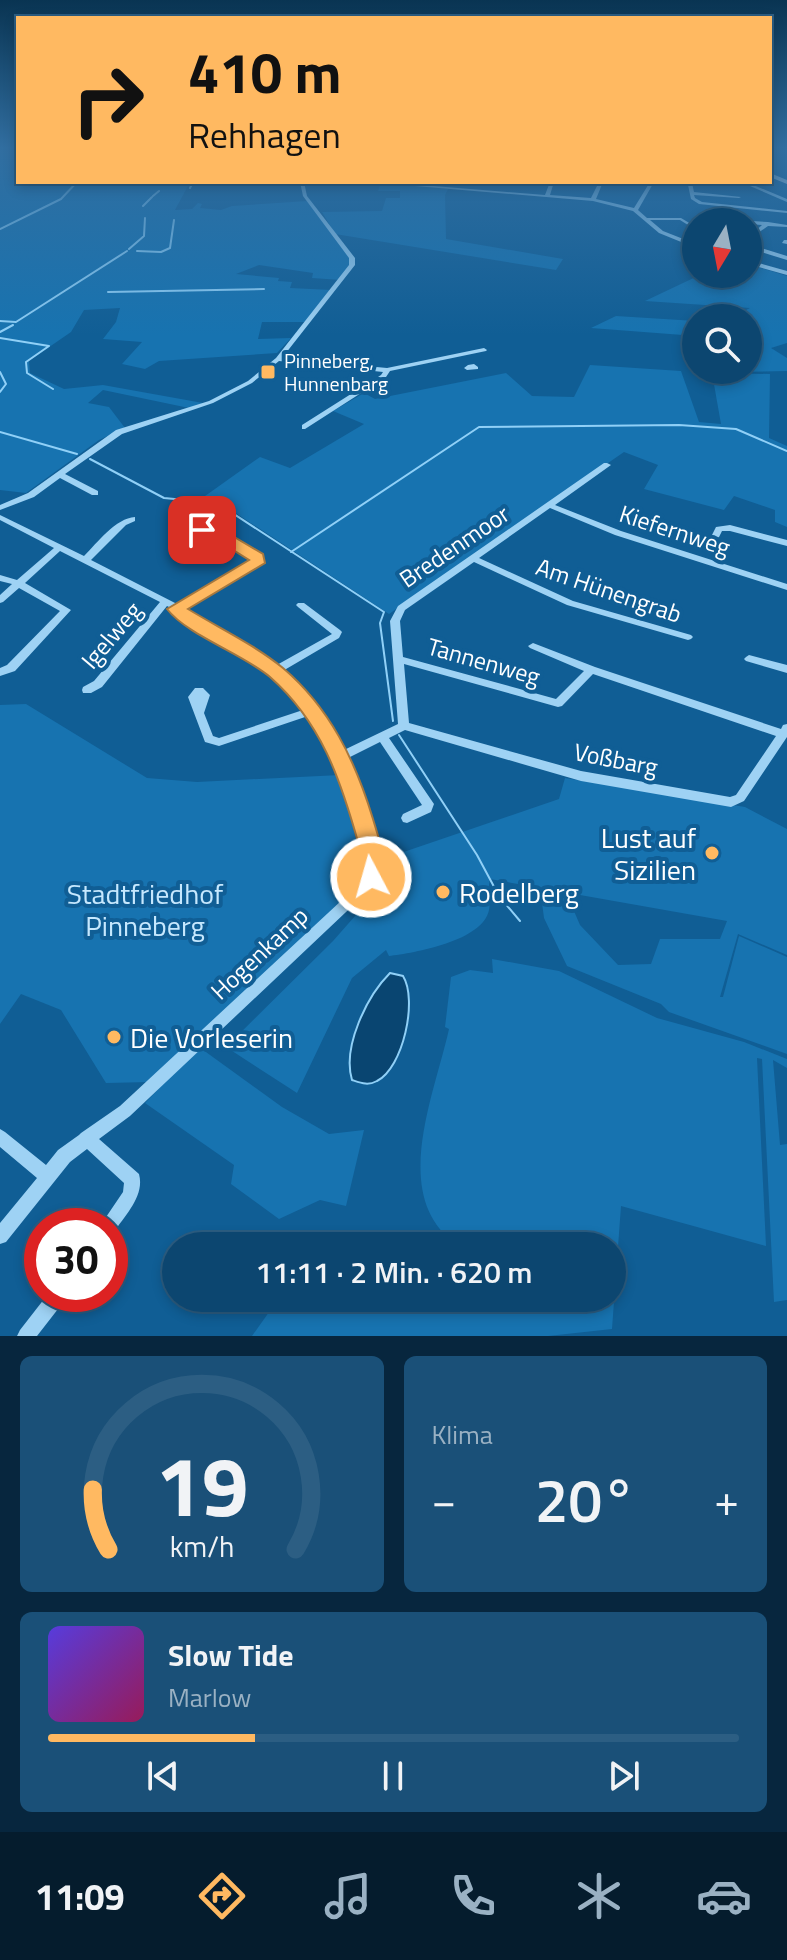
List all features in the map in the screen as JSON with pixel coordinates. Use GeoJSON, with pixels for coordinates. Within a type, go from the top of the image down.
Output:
{"type":"FeatureCollection","features":[{"type":"Feature","properties":{"kind":"street"},"geometry":{"type":"LineString","coordinates":[[0,508],[31,495],[119,432],[221,398],[250,382],[278,359],[352,265],[352,258],[316,210]]}},
{"type":"Feature","properties":{"kind":"street"},"geometry":{"type":"LineString","coordinates":[[635,210],[671,237],[682,241]]}},
{"type":"Feature","properties":{"kind":"street"},"geometry":{"type":"LineString","coordinates":[[644,219],[682,220]]}},
{"type":"Feature","properties":{"kind":"street"},"geometry":{"type":"LineString","coordinates":[[762,223],[787,226]]}},
{"type":"Feature","properties":{"kind":"street"},"geometry":{"type":"LineString","coordinates":[[762,228],[768,223]]}},
{"type":"Feature","properties":{"kind":"street"},"geometry":{"type":"LineString","coordinates":[[762,250],[787,258]]}},
{"type":"Feature","properties":{"kind":"street"},"geometry":{"type":"LineString","coordinates":[[766,267],[787,258]]}},
{"type":"Feature","properties":{"kind":"street"},"geometry":{"type":"LineString","coordinates":[[762,266],[787,273]]}},
{"type":"Feature","properties":{"kind":"street"},"geometry":{"type":"LineString","coordinates":[[278,359],[387,370],[484,350]]}},
{"type":"Feature","properties":{"kind":"street"},"geometry":{"type":"LineString","coordinates":[[459,355],[469,366]]}},
{"type":"Feature","properties":{"kind":"street"},"geometry":{"type":"LineString","coordinates":[[305,427],[384,376],[387,370]]}},
{"type":"Feature","properties":{"kind":"street","name":"Bredenmoor"},"geometry":{"type":"LineString","coordinates":[[404,726],[395,621],[401,608],[607,465]]}},
{"type":"Feature","properties":{"kind":"street"},"geometry":{"type":"LineString","coordinates":[[60,475],[95,493]]}},
{"type":"Feature","properties":{"kind":"street","name":"Kiefernweg"},"geometry":{"type":"LineString","coordinates":[[552,506],[645,543],[787,587]]}},
{"type":"Feature","properties":{"kind":"street","name":"Hogenkamp"},"geometry":{"type":"LineString","coordinates":[[0,517],[175,609],[275,671],[314,710],[342,756],[373,858],[371,877],[136,1101],[86,1138],[47,1176],[0,1236]]}},
{"type":"Feature","properties":{"kind":"street"},"geometry":{"type":"LineString","coordinates":[[84,561],[123,523],[132,519]]}},
{"type":"Feature","properties":{"kind":"street","name":"Kiefernweg"},"geometry":{"type":"LineString","coordinates":[[716,535],[719,529],[730,528],[787,543]]}},
{"type":"Feature","properties":{"kind":"street"},"geometry":{"type":"LineString","coordinates":[[175,609],[257,563],[258,558],[213,531],[202,530]]}},
{"type":"Feature","properties":{"kind":"street"},"geometry":{"type":"LineString","coordinates":[[0,600],[59,548]]}},
{"type":"Feature","properties":{"kind":"street","name":"Am Hünengrab"},"geometry":{"type":"LineString","coordinates":[[475,559],[570,603],[688,637]]}},
{"type":"Feature","properties":{"kind":"street"},"geometry":{"type":"LineString","coordinates":[[0,578],[18,583],[66,610],[11,668],[0,672]]}},
{"type":"Feature","properties":{"kind":"street","name":"Igelweg"},"geometry":{"type":"LineString","coordinates":[[87,690],[98,684],[164,603]]}},
{"type":"Feature","properties":{"kind":"street"},"geometry":{"type":"LineString","coordinates":[[275,671],[336,636],[337,632],[301,605]]}},
{"type":"Feature","properties":{"kind":"street","name":"Tannenweg"},"geometry":{"type":"LineString","coordinates":[[533,646],[591,670],[785,731]]}},
{"type":"Feature","properties":{"kind":"street","name":"Tannenweg"},"geometry":{"type":"LineString","coordinates":[[398,659],[558,703],[591,670]]}},
{"type":"Feature","properties":{"kind":"street"},"geometry":{"type":"LineString","coordinates":[[749,659],[787,669]]}},
{"type":"Feature","properties":{"kind":"street"},"geometry":{"type":"LineString","coordinates":[[199,713],[209,739],[219,742],[314,710]]}},
{"type":"Feature","properties":{"kind":"street"},"geometry":{"type":"LineString","coordinates":[[342,756],[404,726]]}},
{"type":"Feature","properties":{"kind":"street","name":"Voßbarg"},"geometry":{"type":"LineString","coordinates":[[404,726],[581,776],[731,802],[740,798],[785,731]]}},
{"type":"Feature","properties":{"kind":"street"},"geometry":{"type":"LineString","coordinates":[[382,736],[428,804],[427,809],[407,818]]}},
{"type":"Feature","properties":{"kind":"street"},"geometry":{"type":"LineString","coordinates":[[0,1137],[47,1176]]}},
{"type":"Feature","properties":{"kind":"street"},"geometry":{"type":"LineString","coordinates":[[86,1138],[133,1180],[130,1195],[121,1208]]}},
{"type":"Feature","properties":{"kind":"street"},"geometry":{"type":"LineString","coordinates":[[26,1336],[45,1312]]}},
{"type":"Feature","properties":{"kind":"green space"},"geometry":{"type":"Polygon","coordinates":[[[0,210],[315,210],[351,258],[351,265],[341,280],[312,278],[313,273],[259,265],[236,274],[279,278],[278,281],[292,282],[290,288],[332,290],[305,322],[262,322],[258,339],[291,338],[277,353],[159,361],[145,369],[122,364],[142,342],[103,339],[116,322],[120,308],[84,310],[71,332],[29,361],[30,373],[64,389],[103,385],[203,403],[189,408],[103,390],[88,403],[109,407],[125,428],[99,440],[26,493],[0,490],[0,210]]]}},
{"type":"Feature","properties":{"kind":"green space"},"geometry":{"type":"Polygon","coordinates":[[[445,210],[446,239],[563,259],[556,270],[335,234],[322,212],[445,210]]]}},
{"type":"Feature","properties":{"kind":"green space"},"geometry":{"type":"Polygon","coordinates":[[[762,268],[787,276],[787,343],[771,348],[787,358],[787,371],[762,372],[762,304],[645,301],[682,283],[682,288],[762,288],[762,268]]]}},
{"type":"Feature","properties":{"kind":"green space"},"geometry":{"type":"Polygon","coordinates":[[[616,316],[682,320],[682,335],[591,328],[616,316]]]}},
{"type":"Feature","properties":{"kind":"green space"},"geometry":{"type":"Polygon","coordinates":[[[590,365],[681,371],[682,384],[686,384],[699,422],[721,424],[714,384],[762,384],[762,374],[770,374],[769,438],[787,446],[787,527],[775,522],[775,510],[734,496],[724,510],[644,489],[658,465],[624,452],[389,614],[222,504],[191,506],[260,457],[290,468],[364,424],[333,411],[364,393],[375,399],[506,373],[532,396],[574,397],[590,365]]]}},
{"type":"Feature","properties":{"kind":"green space","name":"Stadtfriedhof Pinneberg"},"geometry":{"type":"Polygon","coordinates":[[[26,704],[147,778],[197,782],[340,775],[363,867],[351,894],[150,1082],[106,1083],[61,1010],[21,994],[0,1024],[0,705],[26,704]]]}},
{"type":"Feature","properties":{"kind":"green space"},"geometry":{"type":"Polygon","coordinates":[[[565,778],[745,807],[787,829],[787,955],[738,934],[720,997],[723,997],[739,936],[787,957],[787,1054],[669,1012],[661,1004],[567,966],[544,918],[542,903],[567,895],[580,925],[618,965],[651,964],[660,939],[720,939],[727,921],[490,879],[489,910],[484,921],[474,930],[446,944],[414,952],[389,956],[386,950],[352,978],[297,1093],[226,1047],[333,941],[385,882],[389,870],[386,858],[559,799],[565,778]]]}},
{"type":"Feature","properties":{"kind":"green space"},"geometry":{"type":"Polygon","coordinates":[[[492,959],[559,971],[657,1018],[744,1042],[787,1059],[787,1068],[773,1060],[780,1145],[787,1144],[787,1300],[774,1302],[762,1059],[757,1058],[766,1246],[621,1206],[619,1232],[444,1232],[438,1226],[425,1202],[421,1175],[422,1145],[449,1029],[445,1027],[451,977],[470,970],[493,973],[492,959]]]}},
{"type":"Feature","properties":{"kind":"green space"},"geometry":{"type":"Polygon","coordinates":[[[199,1047],[282,1107],[329,1134],[364,1130],[346,1206],[320,1200],[279,1219],[231,1184],[234,1165],[145,1103],[199,1047]]]}},
{"type":"Feature","properties":{"kind":"green space"},"geometry":{"type":"Polygon","coordinates":[[[269,1312],[613,1312],[612,1329],[548,1336],[252,1336],[269,1312]]]}},
{"type":"Feature","properties":{"kind":"shaded area"},"geometry":{"type":"Polygon","coordinates":[[[390,973],[403,976],[407,987],[408,1016],[401,1048],[386,1074],[374,1083],[358,1082],[352,1080],[350,1067],[354,1038],[365,1008],[390,973]]]}},
{"type":"Feature","properties":{"kind":"waterway"},"geometry":{"type":"LineString","coordinates":[[0,229],[38,210]]}},
{"type":"Feature","properties":{"kind":"waterway"},"geometry":{"type":"LineString","coordinates":[[129,249],[144,236],[145,218]]}},
{"type":"Feature","properties":{"kind":"waterway"},"geometry":{"type":"LineString","coordinates":[[137,251],[161,252],[170,248],[174,220]]}},
{"type":"Feature","properties":{"kind":"waterway"},"geometry":{"type":"LineString","coordinates":[[0,321],[16,322],[127,251]]}},
{"type":"Feature","properties":{"kind":"waterway"},"geometry":{"type":"LineString","coordinates":[[108,292],[264,289]]}},
{"type":"Feature","properties":{"kind":"waterway"},"geometry":{"type":"LineString","coordinates":[[0,332],[13,325]]}},
{"type":"Feature","properties":{"kind":"waterway"},"geometry":{"type":"LineString","coordinates":[[0,338],[49,346],[26,362],[27,373],[53,389]]}},
{"type":"Feature","properties":{"kind":"waterway"},"geometry":{"type":"LineString","coordinates":[[0,372],[6,384],[0,392]]}},
{"type":"Feature","properties":{"kind":"waterway"},"geometry":{"type":"LineString","coordinates":[[292,552],[479,427],[679,425],[736,429],[787,451]]}},
{"type":"Feature","properties":{"kind":"waterway"},"geometry":{"type":"LineString","coordinates":[[0,432],[77,454]]}},
{"type":"Feature","properties":{"kind":"waterway"},"geometry":{"type":"LineString","coordinates":[[90,459],[164,498],[217,503],[292,552]]}},
{"type":"Feature","properties":{"kind":"waterway"},"geometry":{"type":"LineString","coordinates":[[292,552],[384,612],[380,623],[393,721]]}},
{"type":"Feature","properties":{"kind":"waterway"},"geometry":{"type":"LineString","coordinates":[[399,735],[477,855],[499,896],[520,921]]}},
{"type":"Feature","properties":{"kind":"place","name":"Pinneberg, Hunnenbarg"},"geometry":{"type":"Point","coordinates":[268,372]}},
{"type":"Feature","properties":{"kind":"place","name":"Lust auf Sizilien"},"geometry":{"type":"Point","coordinates":[712,853]}},
{"type":"Feature","properties":{"kind":"place","name":"Rodelberg"},"geometry":{"type":"Point","coordinates":[443,892]}},
{"type":"Feature","properties":{"kind":"place","name":"Die Vorleserin"},"geometry":{"type":"Point","coordinates":[114,1037]}},
{"type":"Feature","properties":{"kind":"route"},"geometry":{"type":"LineString","coordinates":[[202,530],[213,531],[258,558],[257,563],[175,609],[275,671],[314,710],[342,756],[373,858],[371,877]]}}]}
